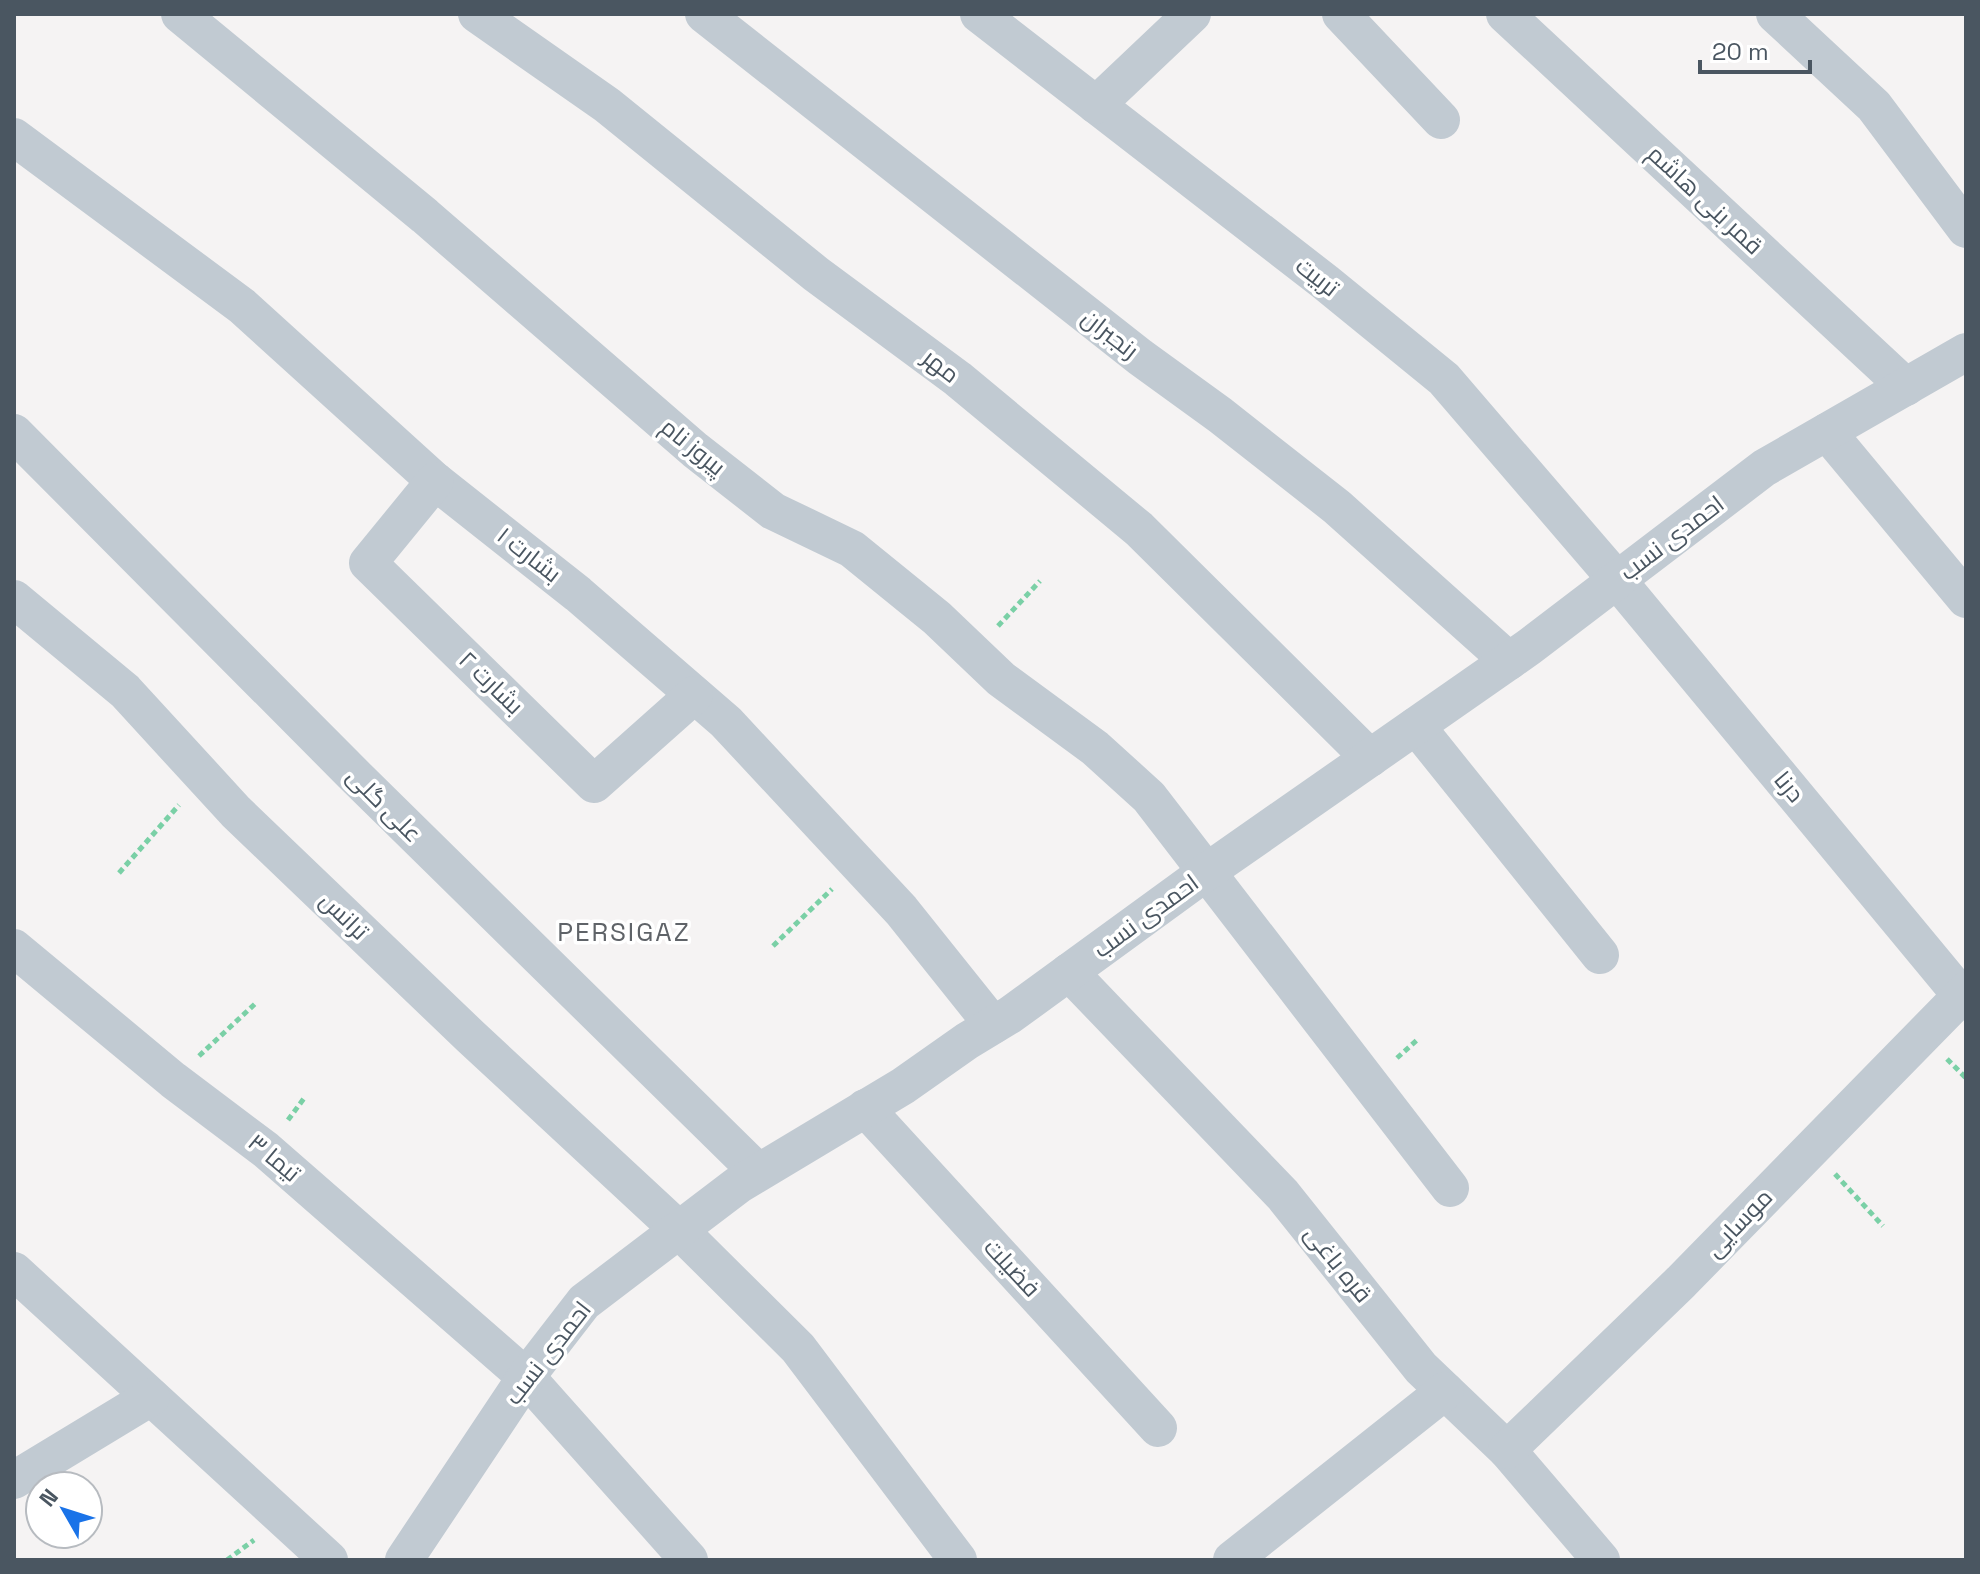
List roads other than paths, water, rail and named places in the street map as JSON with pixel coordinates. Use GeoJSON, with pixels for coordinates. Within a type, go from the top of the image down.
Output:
{"type":"FeatureCollection","features":[{"type":"Feature","properties":{"kind":"street","name":"پیروز نام"},"geometry":{"type":"LineString","coordinates":[[180,14],[425,216],[695,450],[773,511],[852,549],[937,618],[1001,679],[1095,748],[1149,797],[1450,1188]]}},
{"type":"Feature","properties":{"kind":"street","name":"مهر"},"geometry":{"type":"LineString","coordinates":[[477,14],[607,105],[729,206],[958,379],[1055,459],[1139,529],[1370,758]]}},
{"type":"Feature","properties":{"kind":"street","name":"رنجبران"},"geometry":{"type":"LineString","coordinates":[[704,14],[1128,348],[1337,507],[1509,661]]}},
{"type":"Feature","properties":{"kind":"street","name":"تربیت"},"geometry":{"type":"LineString","coordinates":[[979,14],[1325,282],[1444,379],[1617,580]]}},
{"type":"Feature","properties":{"kind":"street"},"geometry":{"type":"LineString","coordinates":[[1096,105],[1192,14]]}},
{"type":"Feature","properties":{"kind":"street"},"geometry":{"type":"LineString","coordinates":[[1341,14],[1441,120]]}},
{"type":"Feature","properties":{"kind":"street","name":"قمر بنی هاشم"},"geometry":{"type":"LineString","coordinates":[[1505,14],[1906,387]]}},
{"type":"Feature","properties":{"kind":"street"},"geometry":{"type":"LineString","coordinates":[[1775,14],[1874,106],[1966,229]]}},
{"type":"Feature","properties":{"kind":"street","name":"بشارت ۱"},"geometry":{"type":"LineString","coordinates":[[14,137],[242,306],[435,481],[578,594],[726,722],[901,910],[993,1025]]}},
{"type":"Feature","properties":{"kind":"street","name":"احمدی نسب"},"geometry":{"type":"LineString","coordinates":[[404,1560],[526,1377],[584,1302],[758,1172],[865,1108],[1069,972],[1509,661],[1764,468],[1966,352]]}},
{"type":"Feature","properties":{"kind":"street"},"geometry":{"type":"LineString","coordinates":[[1827,432],[1966,599]]}},
{"type":"Feature","properties":{"kind":"street","name":"علی گلی"},"geometry":{"type":"LineString","coordinates":[[14,433],[352,773],[758,1172]]}},
{"type":"Feature","properties":{"kind":"street","name":"بشارت ۲"},"geometry":{"type":"LineString","coordinates":[[435,481],[368,563],[594,784],[694,695]]}},
{"type":"Feature","properties":{"kind":"street","name":"درنا"},"geometry":{"type":"LineString","coordinates":[[1617,580],[1963,992]]}},
{"type":"Feature","properties":{"kind":"street","name":"ترانس"},"geometry":{"type":"LineString","coordinates":[[14,599],[125,691],[236,812],[679,1230],[798,1348],[958,1560]]}},
{"type":"Feature","properties":{"kind":"street"},"geometry":{"type":"LineString","coordinates":[[1416,726],[1600,955]]}},
{"type":"Feature","properties":{"kind":"street","name":"تیما ۳"},"geometry":{"type":"LineString","coordinates":[[14,948],[173,1080],[266,1150],[526,1377],[689,1560]]}},
{"type":"Feature","properties":{"kind":"street","name":"قره باغی"},"geometry":{"type":"LineString","coordinates":[[1069,972],[1283,1195],[1421,1368],[1507,1450],[1601,1560]]}},
{"type":"Feature","properties":{"kind":"street","name":"موسایی"},"geometry":{"type":"LineString","coordinates":[[1507,1450],[1681,1282],[1963,992]]}},
{"type":"Feature","properties":{"kind":"street","name":"فضیلت"},"geometry":{"type":"LineString","coordinates":[[865,1108],[1158,1428]]}},
{"type":"Feature","properties":{"kind":"street"},"geometry":{"type":"LineString","coordinates":[[14,1271],[329,1560]]}},
{"type":"Feature","properties":{"kind":"street"},"geometry":{"type":"LineString","coordinates":[[1232,1560],[1445,1391]]}},
{"type":"Feature","properties":{"kind":"street"},"geometry":{"type":"LineString","coordinates":[[14,1480],[151,1397]]}},
{"type":"Feature","properties":{"kind":"district","name":"PERSIGAZ"},"geometry":{"type":"Point","coordinates":[624,932]}}]}
